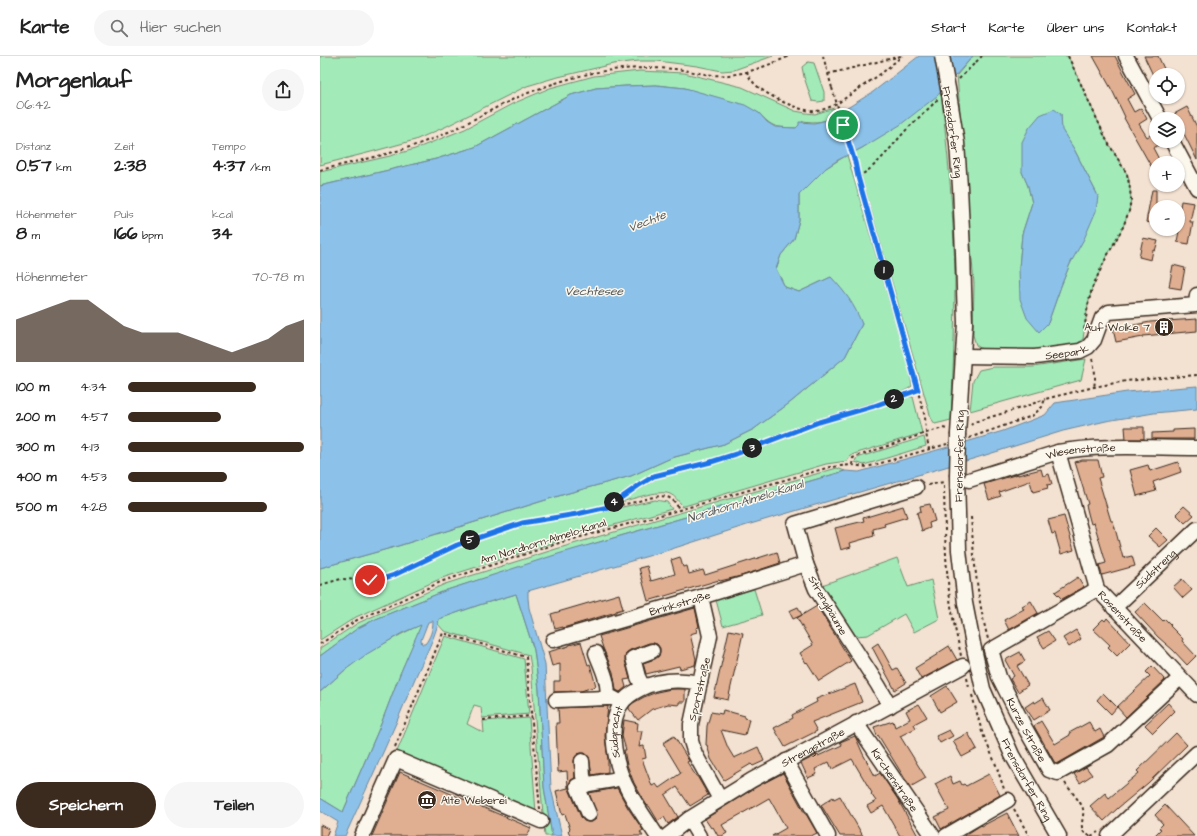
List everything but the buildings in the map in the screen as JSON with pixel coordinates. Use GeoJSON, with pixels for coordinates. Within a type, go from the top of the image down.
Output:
{"type":"FeatureCollection","features":[{"type":"Feature","properties":{"kind":"street","name":"Frensdorfer Ring"},"geometry":{"type":"LineString","coordinates":[[942,56],[956,143],[963,253],[965,315],[958,430],[963,478],[960,558],[965,603],[972,644],[984,689],[1014,760],[1059,836]]}},
{"type":"Feature","properties":{"kind":"street"},"geometry":{"type":"LineString","coordinates":[[1126,56],[1156,112]]}},
{"type":"Feature","properties":{"kind":"street"},"geometry":{"type":"LineString","coordinates":[[1176,148],[1197,188]]}},
{"type":"Feature","properties":{"kind":"street","name":"Seepark"},"geometry":{"type":"LineString","coordinates":[[963,356],[1035,357],[1080,351],[1088,347],[1094,340],[1102,318],[1109,312],[1197,301]]}},
{"type":"Feature","properties":{"kind":"street","name":"Wiesenstraße"},"geometry":{"type":"LineString","coordinates":[[963,478],[1070,450],[1104,448],[1197,448]]}},
{"type":"Feature","properties":{"kind":"street","name":"Rasenstraße"},"geometry":{"type":"LineString","coordinates":[[1058,452],[1097,589],[1197,695]]}},
{"type":"Feature","properties":{"kind":"street","name":"Strengbäume"},"geometry":{"type":"LineString","coordinates":[[890,706],[816,589],[806,564],[795,524],[916,488]]}},
{"type":"Feature","properties":{"kind":"street","name":"Südstreng"},"geometry":{"type":"LineString","coordinates":[[1114,608],[1197,529]]}},
{"type":"Feature","properties":{"kind":"street","name":"Brinkstraße"},"geometry":{"type":"LineString","coordinates":[[553,640],[701,597],[806,564]]}},
{"type":"Feature","properties":{"kind":"street"},"geometry":{"type":"LineString","coordinates":[[991,650],[1097,589]]}},
{"type":"Feature","properties":{"kind":"street","name":"Sportstraße"},"geometry":{"type":"LineString","coordinates":[[701,597],[710,636],[691,724],[691,741],[695,754],[720,799]]}},
{"type":"Feature","properties":{"kind":"street","name":"Kurze Straße"},"geometry":{"type":"LineString","coordinates":[[991,650],[999,677],[1025,728],[1049,770],[1058,773]]}},
{"type":"Feature","properties":{"kind":"street"},"geometry":{"type":"LineString","coordinates":[[643,687],[632,658],[652,652]]}},
{"type":"Feature","properties":{"kind":"street"},"geometry":{"type":"LineString","coordinates":[[596,653],[607,687],[607,698]]}},
{"type":"Feature","properties":{"kind":"street","name":"Strengstraße"},"geometry":{"type":"LineString","coordinates":[[667,836],[689,819],[720,799],[786,761],[963,666]]}},
{"type":"Feature","properties":{"kind":"street"},"geometry":{"type":"LineString","coordinates":[[1058,773],[1108,745],[1180,678]]}},
{"type":"Feature","properties":{"kind":"street","name":"Südgracht"},"geometry":{"type":"LineString","coordinates":[[657,836],[629,792],[622,777],[614,740],[615,721],[622,703],[630,694],[643,687],[660,682],[679,680],[700,683]]}},
{"type":"Feature","properties":{"kind":"street"},"geometry":{"type":"LineString","coordinates":[[556,700],[613,698],[622,703]]}},
{"type":"Feature","properties":{"kind":"street","name":"Kirchenstraße"},"geometry":{"type":"LineString","coordinates":[[856,723],[933,836]]}},
{"type":"Feature","properties":{"kind":"street"},"geometry":{"type":"LineString","coordinates":[[1109,836],[1197,753]]}},
{"type":"Feature","properties":{"kind":"street"},"geometry":{"type":"LineString","coordinates":[[362,836],[396,759],[541,820]]}},
{"type":"Feature","properties":{"kind":"street"},"geometry":{"type":"LineString","coordinates":[[582,761],[583,776],[586,785]]}},
{"type":"Feature","properties":{"kind":"street"},"geometry":{"type":"LineString","coordinates":[[786,761],[828,836]]}},
{"type":"Feature","properties":{"kind":"street"},"geometry":{"type":"LineString","coordinates":[[589,814],[577,786],[622,777]]}},
{"type":"Feature","properties":{"kind":"street"},"geometry":{"type":"LineString","coordinates":[[946,836],[1008,800]]}},
{"type":"Feature","properties":{"kind":"street"},"geometry":{"type":"LineString","coordinates":[[689,819],[699,836]]}},
{"type":"Feature","properties":{"kind":"path"},"geometry":{"type":"LineString","coordinates":[[320,170],[391,152],[429,140],[539,89],[564,80],[590,74],[647,68],[676,70],[719,76],[730,75],[747,71],[790,56]]}},
{"type":"Feature","properties":{"kind":"path"},"geometry":{"type":"LineString","coordinates":[[823,56],[855,162],[926,417],[926,433],[929,449]]}},
{"type":"Feature","properties":{"kind":"path"},"geometry":{"type":"LineString","coordinates":[[747,71],[753,82],[772,96],[807,111],[816,111],[835,105],[882,73],[902,56]]}},
{"type":"Feature","properties":{"kind":"path"},"geometry":{"type":"LineString","coordinates":[[828,74],[902,56]]}},
{"type":"Feature","properties":{"kind":"path"},"geometry":{"type":"LineString","coordinates":[[858,177],[870,170],[886,154],[911,124],[948,91],[982,56]]}},
{"type":"Feature","properties":{"kind":"path"},"geometry":{"type":"LineString","coordinates":[[1068,56],[1107,141],[1127,174],[1131,199],[1129,211],[1123,227],[1092,288],[1088,305],[1083,338],[1094,364],[1096,378],[1094,387]]}},
{"type":"Feature","properties":{"kind":"path"},"geometry":{"type":"LineString","coordinates":[[852,465],[853,458],[855,457],[943,428],[958,430],[974,422],[1045,399],[1094,387],[1197,374]]}},
{"type":"Feature","properties":{"kind":"path"},"geometry":{"type":"LineString","coordinates":[[608,507],[654,476],[711,462],[736,454],[819,422],[874,406],[918,390]]}},
{"type":"Feature","properties":{"kind":"path"},"geometry":{"type":"LineString","coordinates":[[975,436],[1032,416],[1042,407],[1045,399]]}},
{"type":"Feature","properties":{"kind":"path","name":"Am Nordhorn-Almelo-Kanal"},"geometry":{"type":"LineString","coordinates":[[320,644],[357,620],[443,581],[559,543],[830,466],[852,465],[867,467],[936,447]]}},
{"type":"Feature","properties":{"kind":"path"},"geometry":{"type":"LineString","coordinates":[[916,488],[944,482]]}},
{"type":"Feature","properties":{"kind":"path"},"geometry":{"type":"LineString","coordinates":[[320,584],[341,579],[382,579],[412,567],[457,545],[522,523],[577,514],[657,496],[666,496],[676,504],[679,510]]}},
{"type":"Feature","properties":{"kind":"path"},"geometry":{"type":"LineString","coordinates":[[971,516],[977,589],[981,615],[991,650]]}},
{"type":"Feature","properties":{"kind":"path"},"geometry":{"type":"LineString","coordinates":[[396,759],[392,754],[443,633],[526,657],[541,820]]}},
{"type":"Feature","properties":{"kind":"path"},"geometry":{"type":"LineString","coordinates":[[483,720],[532,716]]}},
{"type":"Feature","properties":{"kind":"path"},"geometry":{"type":"LineString","coordinates":[[1058,773],[1084,810],[1082,828],[1086,835],[1092,836]]}},
{"type":"Feature","properties":{"kind":"green space"},"geometry":{"type":"Polygon","coordinates":[[[320,56],[773,56],[734,70],[722,71],[657,61],[639,61],[613,64],[554,78],[527,86],[445,127],[415,140],[320,165],[320,56]]]}},
{"type":"Feature","properties":{"kind":"green space"},"geometry":{"type":"Polygon","coordinates":[[[973,56],[1068,56],[1107,141],[1127,174],[1131,199],[1129,211],[1123,227],[1092,288],[1083,339],[1072,348],[1042,352],[986,352],[976,345],[973,335],[974,284],[957,75],[973,56]],[[1061,114],[1022,172],[1028,186],[1032,203],[1022,234],[1019,268],[1048,323],[1061,286],[1098,196],[1074,149],[1061,130],[1061,114]]]}},
{"type":"Feature","properties":{"kind":"green space"},"geometry":{"type":"Polygon","coordinates":[[[808,62],[814,63],[824,92],[824,101],[812,101],[802,67],[808,62]]]}},
{"type":"Feature","properties":{"kind":"green space"},"geometry":{"type":"Polygon","coordinates":[[[640,71],[684,73],[742,87],[795,111],[815,114],[834,108],[837,115],[821,121],[803,121],[797,128],[780,127],[772,125],[759,113],[685,88],[656,85],[596,88],[571,95],[475,147],[436,159],[320,186],[320,172],[415,149],[465,129],[512,104],[550,88],[594,76],[640,71]]]}},
{"type":"Feature","properties":{"kind":"green space"},"geometry":{"type":"Polygon","coordinates":[[[941,92],[952,209],[955,315],[951,420],[935,424],[931,418],[854,152],[862,148],[941,92]]]}},
{"type":"Feature","properties":{"kind":"green space"},"geometry":{"type":"Polygon","coordinates":[[[847,155],[910,371],[912,386],[886,399],[812,421],[737,452],[653,474],[622,493],[599,511],[655,500],[667,502],[672,509],[581,534],[442,578],[356,617],[320,640],[320,568],[398,546],[565,494],[631,476],[671,458],[724,444],[754,429],[791,402],[845,357],[862,324],[831,277],[799,292],[785,287],[776,269],[781,255],[794,239],[799,220],[799,195],[826,168],[847,155]]]}},
{"type":"Feature","properties":{"kind":"green space"},"geometry":{"type":"Polygon","coordinates":[[[1086,359],[1081,380],[970,411],[973,381],[979,370],[993,367],[1033,367],[1086,359]]]}},
{"type":"Feature","properties":{"kind":"green space"},"geometry":{"type":"Polygon","coordinates":[[[908,396],[913,397],[922,433],[854,454],[847,461],[826,464],[681,507],[682,505],[675,497],[665,493],[652,494],[617,503],[657,478],[741,455],[803,430],[908,396]]]}},
{"type":"Feature","properties":{"kind":"green space"},"geometry":{"type":"Polygon","coordinates":[[[924,437],[926,446],[864,465],[855,462],[856,459],[860,457],[924,437]]]}},
{"type":"Feature","properties":{"kind":"green space"},"geometry":{"type":"Polygon","coordinates":[[[837,468],[845,471],[603,541],[447,590],[376,619],[358,628],[320,656],[320,648],[358,623],[445,584],[556,549],[837,468]]]}},
{"type":"Feature","properties":{"kind":"green space"},"geometry":{"type":"Polygon","coordinates":[[[897,558],[908,587],[931,580],[939,619],[914,632],[904,614],[868,635],[856,636],[822,585],[897,558]]]}},
{"type":"Feature","properties":{"kind":"green space"},"geometry":{"type":"Polygon","coordinates":[[[754,589],[762,615],[723,626],[716,600],[754,589]]]}},
{"type":"Feature","properties":{"kind":"green space"},"geometry":{"type":"Polygon","coordinates":[[[516,594],[534,650],[539,689],[544,787],[552,836],[545,836],[529,655],[444,631],[438,624],[439,619],[516,594]]]}},
{"type":"Feature","properties":{"kind":"green space"},"geometry":{"type":"Polygon","coordinates":[[[422,624],[343,812],[320,798],[320,692],[348,667],[366,654],[422,624]]]}},
{"type":"Feature","properties":{"kind":"green space"},"geometry":{"type":"Polygon","coordinates":[[[445,636],[524,659],[529,714],[482,718],[481,707],[474,705],[467,724],[484,733],[483,721],[529,718],[536,813],[396,754],[445,636]]]}},
{"type":"Feature","properties":{"kind":"water","name":"Vechtesee"},"geometry":{"type":"Polygon","coordinates":[[[919,56],[973,56],[937,96],[900,125],[826,168],[799,195],[799,220],[794,239],[781,255],[776,269],[785,287],[799,292],[831,277],[845,294],[856,310],[862,324],[845,357],[791,402],[754,429],[724,444],[671,458],[631,476],[565,494],[398,546],[320,568],[320,186],[436,159],[475,147],[571,95],[596,88],[656,85],[685,88],[745,105],[759,113],[767,122],[775,127],[796,128],[799,125],[799,122],[814,123],[828,120],[873,92],[919,56]]]}},
{"type":"Feature","properties":{"kind":"water"},"geometry":{"type":"Polygon","coordinates":[[[1054,109],[1061,114],[1062,130],[1074,149],[1098,196],[1096,211],[1084,239],[1070,264],[1048,323],[1039,332],[1027,318],[1020,299],[1019,268],[1022,234],[1032,203],[1028,186],[1022,172],[1022,142],[1029,128],[1040,115],[1054,109]]]}},
{"type":"Feature","properties":{"kind":"water","name":"Nordhorn-Almelo-Kanal"},"geometry":{"type":"Polygon","coordinates":[[[1197,386],[1197,409],[1154,413],[1106,421],[1063,431],[528,591],[529,608],[545,664],[551,788],[562,836],[552,836],[544,787],[539,689],[534,650],[516,594],[439,619],[429,648],[345,836],[333,836],[338,822],[320,811],[320,798],[343,812],[421,625],[402,633],[367,654],[345,670],[320,692],[320,656],[358,628],[376,619],[447,590],[558,554],[845,471],[859,472],[1003,431],[1045,415],[1055,403],[1127,392],[1197,386]],[[433,621],[428,622],[421,640],[422,644],[425,644],[428,639],[433,621]]]}},
{"type":"Feature","properties":{"kind":"place","name":"Auf Wolke 7"},"geometry":{"type":"Point","coordinates":[1164,327]}},
{"type":"Feature","properties":{"kind":"place","name":"Alte Weberei"},"geometry":{"type":"Point","coordinates":[427,800]}},
{"type":"Feature","properties":{"kind":"route"},"geometry":{"type":"LineString","coordinates":[[370,580],[382,579],[394,575],[457,545],[522,523],[577,514],[608,507],[654,476],[711,462],[736,454],[819,422],[874,406],[918,390],[855,162],[843,125]]}},
{"type":"Feature","properties":{"kind":"water label","name":"Vechte"},"geometry":{"type":"Point","coordinates":[647,221]}}]}
